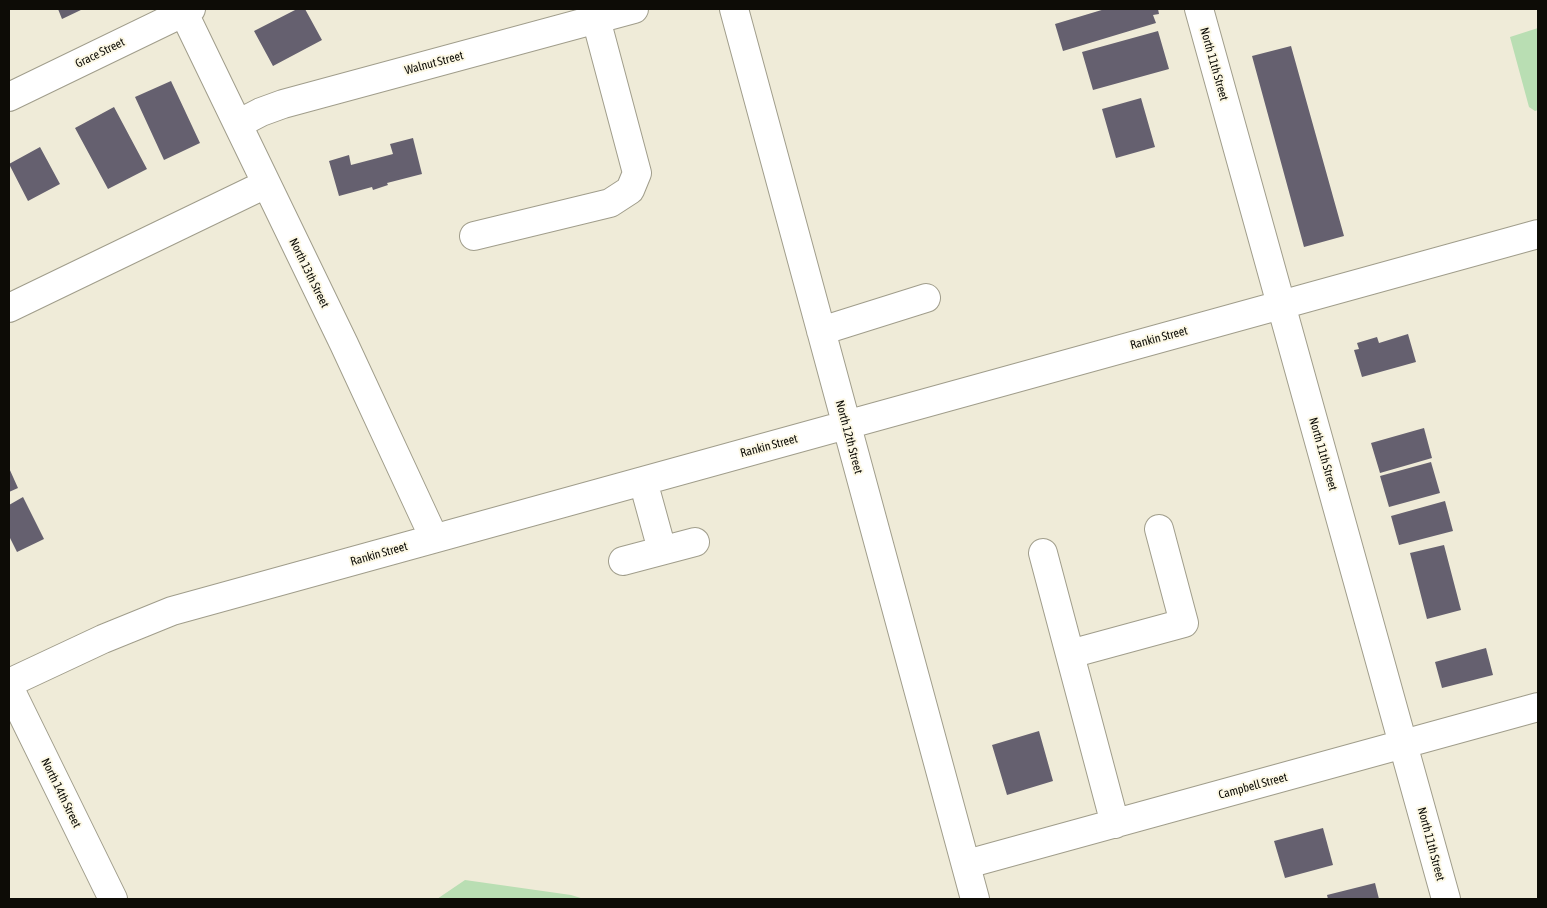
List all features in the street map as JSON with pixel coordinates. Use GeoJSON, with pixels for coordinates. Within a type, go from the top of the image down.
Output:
{"type":"FeatureCollection","features":[{"type":"Feature","properties":{"kind":"street","name":"Walnut Street"},"geometry":{"type":"LineString","coordinates":[[238,124],[261,112],[283,104],[634,9]]}},
{"type":"Feature","properties":{"kind":"street","name":"North 12th Street"},"geometry":{"type":"LineString","coordinates":[[734,9],[975,899]]}},
{"type":"Feature","properties":{"kind":"street","name":"North 11th Street"},"geometry":{"type":"LineString","coordinates":[[1199,9],[1446,899]]}},
{"type":"Feature","properties":{"kind":"street","name":"Grace Street"},"geometry":{"type":"LineString","coordinates":[[9,97],[186,10]]}},
{"type":"Feature","properties":{"kind":"street","name":"North 13th Street"},"geometry":{"type":"LineString","coordinates":[[186,10],[266,184],[340,335],[434,538]]}},
{"type":"Feature","properties":{"kind":"street"},"geometry":{"type":"LineString","coordinates":[[474,236],[610,203],[630,190],[637,173],[596,19]]}},
{"type":"Feature","properties":{"kind":"street"},"geometry":{"type":"LineString","coordinates":[[9,308],[266,184]]}},
{"type":"Feature","properties":{"kind":"street","name":"Rankin Street"},"geometry":{"type":"LineString","coordinates":[[9,683],[103,639],[172,612],[1538,234]]}},
{"type":"Feature","properties":{"kind":"street"},"geometry":{"type":"LineString","coordinates":[[821,331],[926,298]]}},
{"type":"Feature","properties":{"kind":"street"},"geometry":{"type":"LineString","coordinates":[[644,481],[662,550]]}},
{"type":"Feature","properties":{"kind":"street"},"geometry":{"type":"LineString","coordinates":[[1070,654],[1184,623],[1159,529]]}},
{"type":"Feature","properties":{"kind":"street"},"geometry":{"type":"LineString","coordinates":[[623,561],[695,542]]}},
{"type":"Feature","properties":{"kind":"street"},"geometry":{"type":"LineString","coordinates":[[1043,553],[1115,824]]}},
{"type":"Feature","properties":{"kind":"street","name":"North 14th Street"},"geometry":{"type":"LineString","coordinates":[[9,687],[113,899]]}},
{"type":"Feature","properties":{"kind":"street","name":"Campbell Street"},"geometry":{"type":"LineString","coordinates":[[967,864],[1538,708]]}},
{"type":"Feature","properties":{"kind":"green space"},"geometry":{"type":"Polygon","coordinates":[[[1538,28],[1538,110],[1535,111],[1529,107],[1510,37],[1538,28]]]}},
{"type":"Feature","properties":{"kind":"green space"},"geometry":{"type":"Polygon","coordinates":[[[465,880],[571,895],[584,899],[437,899],[465,880]]]}},
{"type":"Feature","properties":{"kind":"building"},"geometry":{"type":"Polygon","coordinates":[[[58,9],[83,9],[62,19],[58,9]]]}},
{"type":"Feature","properties":{"kind":"building"},"geometry":{"type":"Polygon","coordinates":[[[297,9],[305,9],[322,40],[273,66],[254,31],[297,9]]]}},
{"type":"Feature","properties":{"kind":"building"},"geometry":{"type":"Polygon","coordinates":[[[1105,9],[1158,9],[1159,14],[1153,15],[1156,23],[1063,51],[1055,24],[1105,9]]]}},
{"type":"Feature","properties":{"kind":"building"},"geometry":{"type":"Polygon","coordinates":[[[1158,31],[1169,69],[1093,90],[1082,52],[1158,31]]]}},
{"type":"Feature","properties":{"kind":"building"},"geometry":{"type":"Polygon","coordinates":[[[1291,46],[1344,236],[1304,247],[1252,56],[1291,46]]]}},
{"type":"Feature","properties":{"kind":"building"},"geometry":{"type":"Polygon","coordinates":[[[171,81],[200,143],[164,160],[135,97],[171,81]]]}},
{"type":"Feature","properties":{"kind":"building"},"geometry":{"type":"Polygon","coordinates":[[[1141,98],[1155,147],[1116,158],[1102,109],[1141,98]]]}},
{"type":"Feature","properties":{"kind":"building"},"geometry":{"type":"Polygon","coordinates":[[[114,107],[147,169],[108,189],[75,128],[114,107]]]}},
{"type":"Feature","properties":{"kind":"building"},"geometry":{"type":"Polygon","coordinates":[[[413,138],[422,174],[387,183],[388,185],[373,190],[372,187],[339,196],[329,161],[349,155],[351,165],[393,154],[390,144],[413,138]]]}},
{"type":"Feature","properties":{"kind":"building"},"geometry":{"type":"Polygon","coordinates":[[[40,147],[60,184],[28,201],[9,164],[40,147]]]}},
{"type":"Feature","properties":{"kind":"building"},"geometry":{"type":"Polygon","coordinates":[[[1408,334],[1416,362],[1362,377],[1354,350],[1359,349],[1357,343],[1377,337],[1379,343],[1408,334]]]}},
{"type":"Feature","properties":{"kind":"building"},"geometry":{"type":"Polygon","coordinates":[[[1424,428],[1432,458],[1380,473],[1371,443],[1424,428]]]}},
{"type":"Feature","properties":{"kind":"building"},"geometry":{"type":"Polygon","coordinates":[[[1431,462],[1440,493],[1389,507],[1380,476],[1431,462]]]}},
{"type":"Feature","properties":{"kind":"building"},"geometry":{"type":"Polygon","coordinates":[[[9,468],[18,488],[9,492],[9,468]]]}},
{"type":"Feature","properties":{"kind":"building"},"geometry":{"type":"Polygon","coordinates":[[[23,497],[44,539],[17,552],[9,536],[9,505],[23,497]]]}},
{"type":"Feature","properties":{"kind":"building"},"geometry":{"type":"Polygon","coordinates":[[[1445,501],[1453,531],[1399,545],[1391,516],[1445,501]]]}},
{"type":"Feature","properties":{"kind":"building"},"geometry":{"type":"Polygon","coordinates":[[[1444,545],[1461,610],[1427,619],[1410,553],[1444,545]]]}},
{"type":"Feature","properties":{"kind":"building"},"geometry":{"type":"Polygon","coordinates":[[[1486,648],[1493,675],[1442,688],[1435,662],[1486,648]]]}},
{"type":"Feature","properties":{"kind":"building"},"geometry":{"type":"Polygon","coordinates":[[[1039,731],[1053,781],[1007,795],[992,745],[1039,731]]]}},
{"type":"Feature","properties":{"kind":"building"},"geometry":{"type":"Polygon","coordinates":[[[1323,828],[1333,865],[1285,878],[1274,841],[1323,828]]]}},
{"type":"Feature","properties":{"kind":"building"},"geometry":{"type":"Polygon","coordinates":[[[1375,883],[1379,899],[1328,899],[1327,895],[1375,883]]]}}]}
